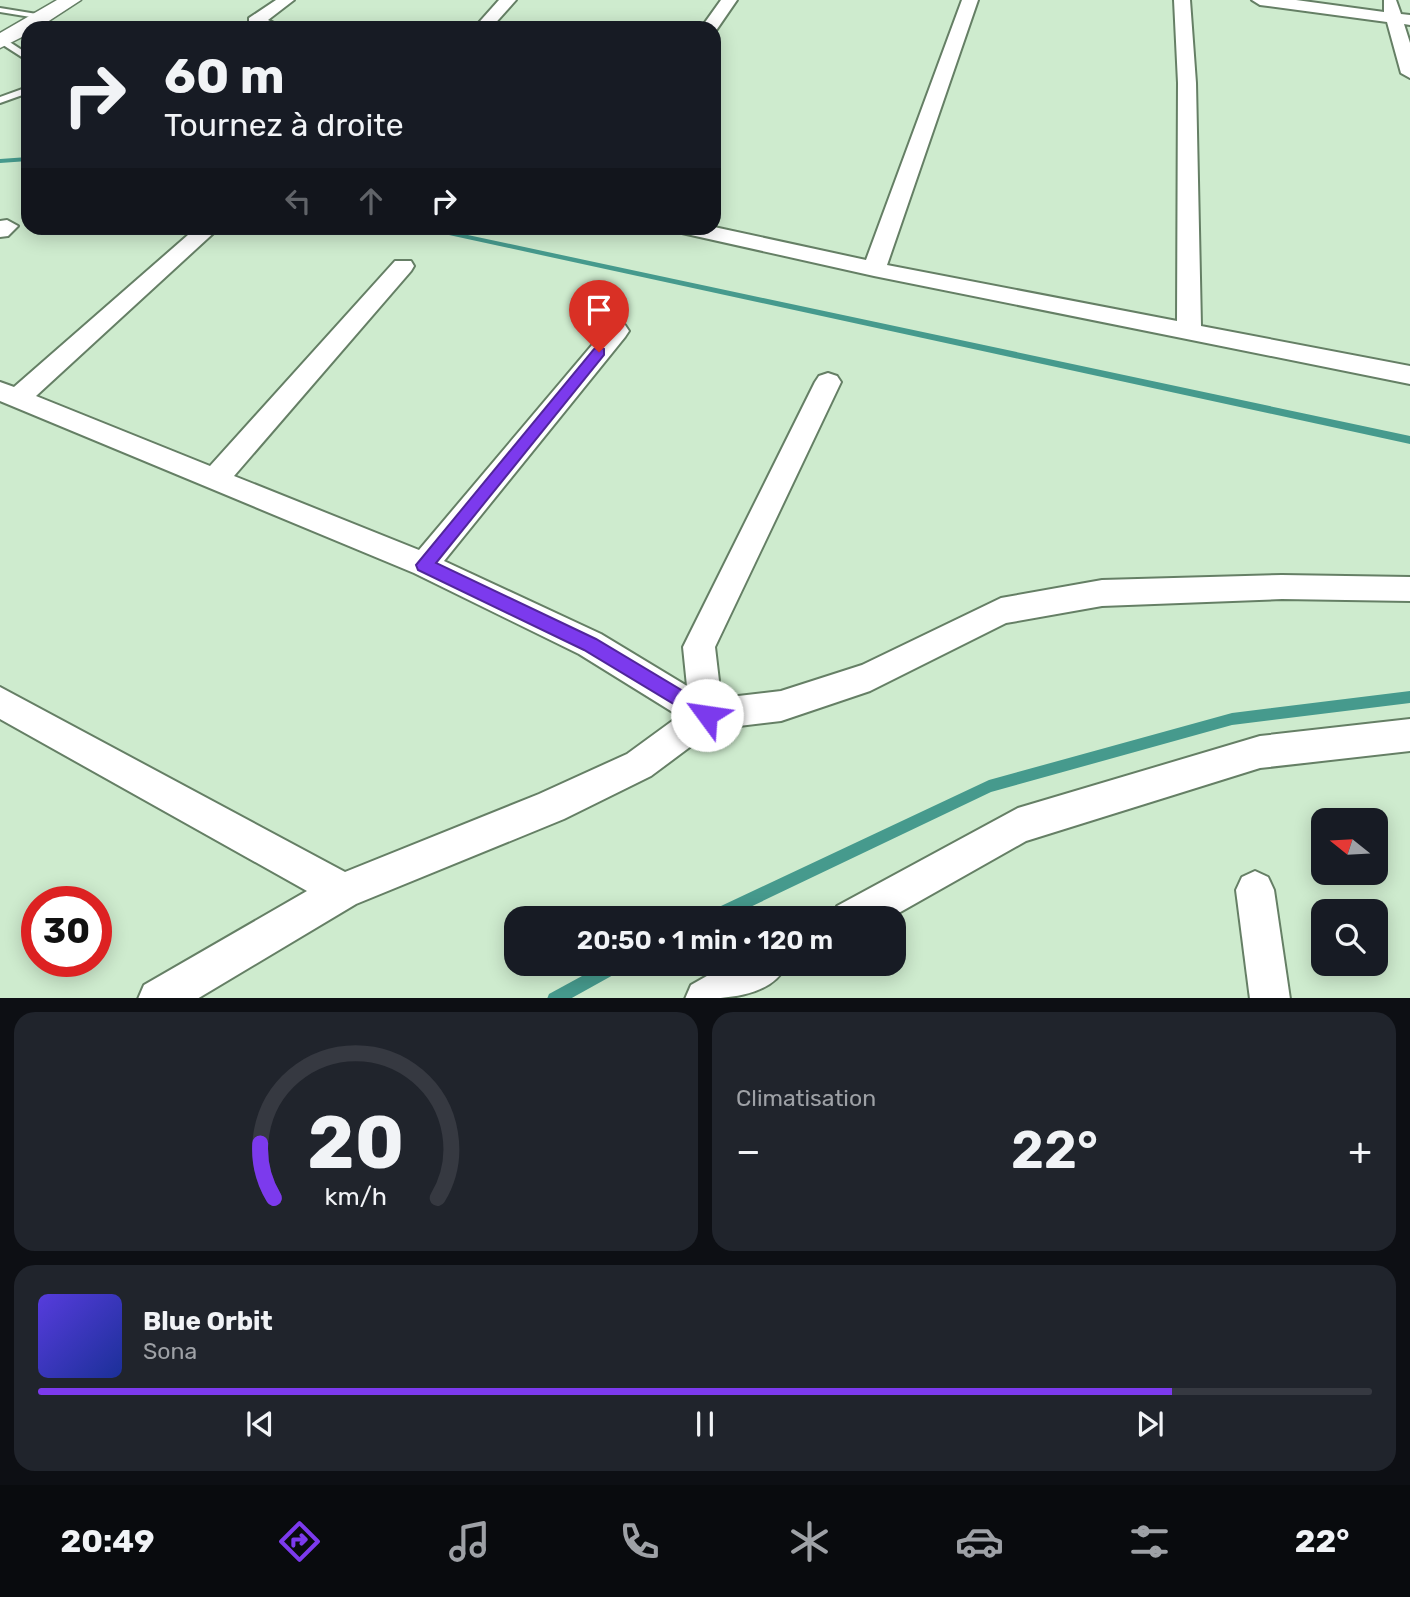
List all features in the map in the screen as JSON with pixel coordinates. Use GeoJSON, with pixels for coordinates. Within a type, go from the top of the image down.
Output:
{"type":"FeatureCollection","features":[{"type":"Feature","properties":{"kind":"street"},"geometry":{"type":"LineString","coordinates":[[256,21],[286,0]]}},
{"type":"Feature","properties":{"kind":"street"},"geometry":{"type":"LineString","coordinates":[[488,21],[508,0]]}},
{"type":"Feature","properties":{"kind":"street"},"geometry":{"type":"LineString","coordinates":[[714,21],[729,0]]}},
{"type":"Feature","properties":{"kind":"street"},"geometry":{"type":"LineString","coordinates":[[874,269],[970,0]]}},
{"type":"Feature","properties":{"kind":"street"},"geometry":{"type":"LineString","coordinates":[[1182,0],[1186,83],[1189,332]]}},
{"type":"Feature","properties":{"kind":"street"},"geometry":{"type":"LineString","coordinates":[[1260,0],[1402,19]]}},
{"type":"Feature","properties":{"kind":"street"},"geometry":{"type":"LineString","coordinates":[[1389,0],[1402,19],[1410,73]]}},
{"type":"Feature","properties":{"kind":"street"},"geometry":{"type":"LineString","coordinates":[[36,21],[65,1]]}},
{"type":"Feature","properties":{"kind":"street"},"geometry":{"type":"LineString","coordinates":[[1,41],[21,30]]}},
{"type":"Feature","properties":{"kind":"street"},"geometry":{"type":"LineString","coordinates":[[200,235],[9,395],[424,565],[590,644],[707,715]]}},
{"type":"Feature","properties":{"kind":"street"},"geometry":{"type":"LineString","coordinates":[[721,235],[874,269],[1410,375]]}},
{"type":"Feature","properties":{"kind":"street"},"geometry":{"type":"LineString","coordinates":[[215,479],[402,266]]}},
{"type":"Feature","properties":{"kind":"street"},"geometry":{"type":"LineString","coordinates":[[424,565],[617,331]]}},
{"type":"Feature","properties":{"kind":"street"},"geometry":{"type":"LineString","coordinates":[[707,715],[699,647],[828,382]]}},
{"type":"Feature","properties":{"kind":"street"},"geometry":{"type":"LineString","coordinates":[[160,998],[342,891],[551,807],[639,765],[707,715],[781,706],[870,677],[1001,611],[1090,595],[1282,587],[1410,589]]}},
{"type":"Feature","properties":{"kind":"street"},"geometry":{"type":"LineString","coordinates":[[0,702],[342,891]]}},
{"type":"Feature","properties":{"kind":"street"},"geometry":{"type":"LineString","coordinates":[[873,906],[1018,826],[1260,752],[1410,735]]}},
{"type":"Feature","properties":{"kind":"street"},"geometry":{"type":"LineString","coordinates":[[1255,890],[1270,998]]}},
{"type":"Feature","properties":{"kind":"street"},"geometry":{"type":"LineString","coordinates":[[707,998],[746,976]]}},
{"type":"Feature","properties":{"kind":"lane"},"geometry":{"type":"LineString","coordinates":[[0,10],[43,17]]}},
{"type":"Feature","properties":{"kind":"lane"},"geometry":{"type":"LineString","coordinates":[[1,41],[21,54]]}},
{"type":"Feature","properties":{"kind":"lane"},"geometry":{"type":"LineString","coordinates":[[0,100],[21,92]]}},
{"type":"Feature","properties":{"kind":"waterway"},"geometry":{"type":"LineString","coordinates":[[0,161],[21,160]]}},
{"type":"Feature","properties":{"kind":"waterway"},"geometry":{"type":"LineString","coordinates":[[458,235],[1410,440]]}},
{"type":"Feature","properties":{"kind":"waterway"},"geometry":{"type":"LineString","coordinates":[[736,906],[989,786],[1232,719],[1410,697]]}},
{"type":"Feature","properties":{"kind":"waterway"},"geometry":{"type":"LineString","coordinates":[[556,998],[597,976]]}},
{"type":"Feature","properties":{"kind":"route"},"geometry":{"type":"LineString","coordinates":[[599,352],[424,565],[590,644],[707,715]]}}]}
